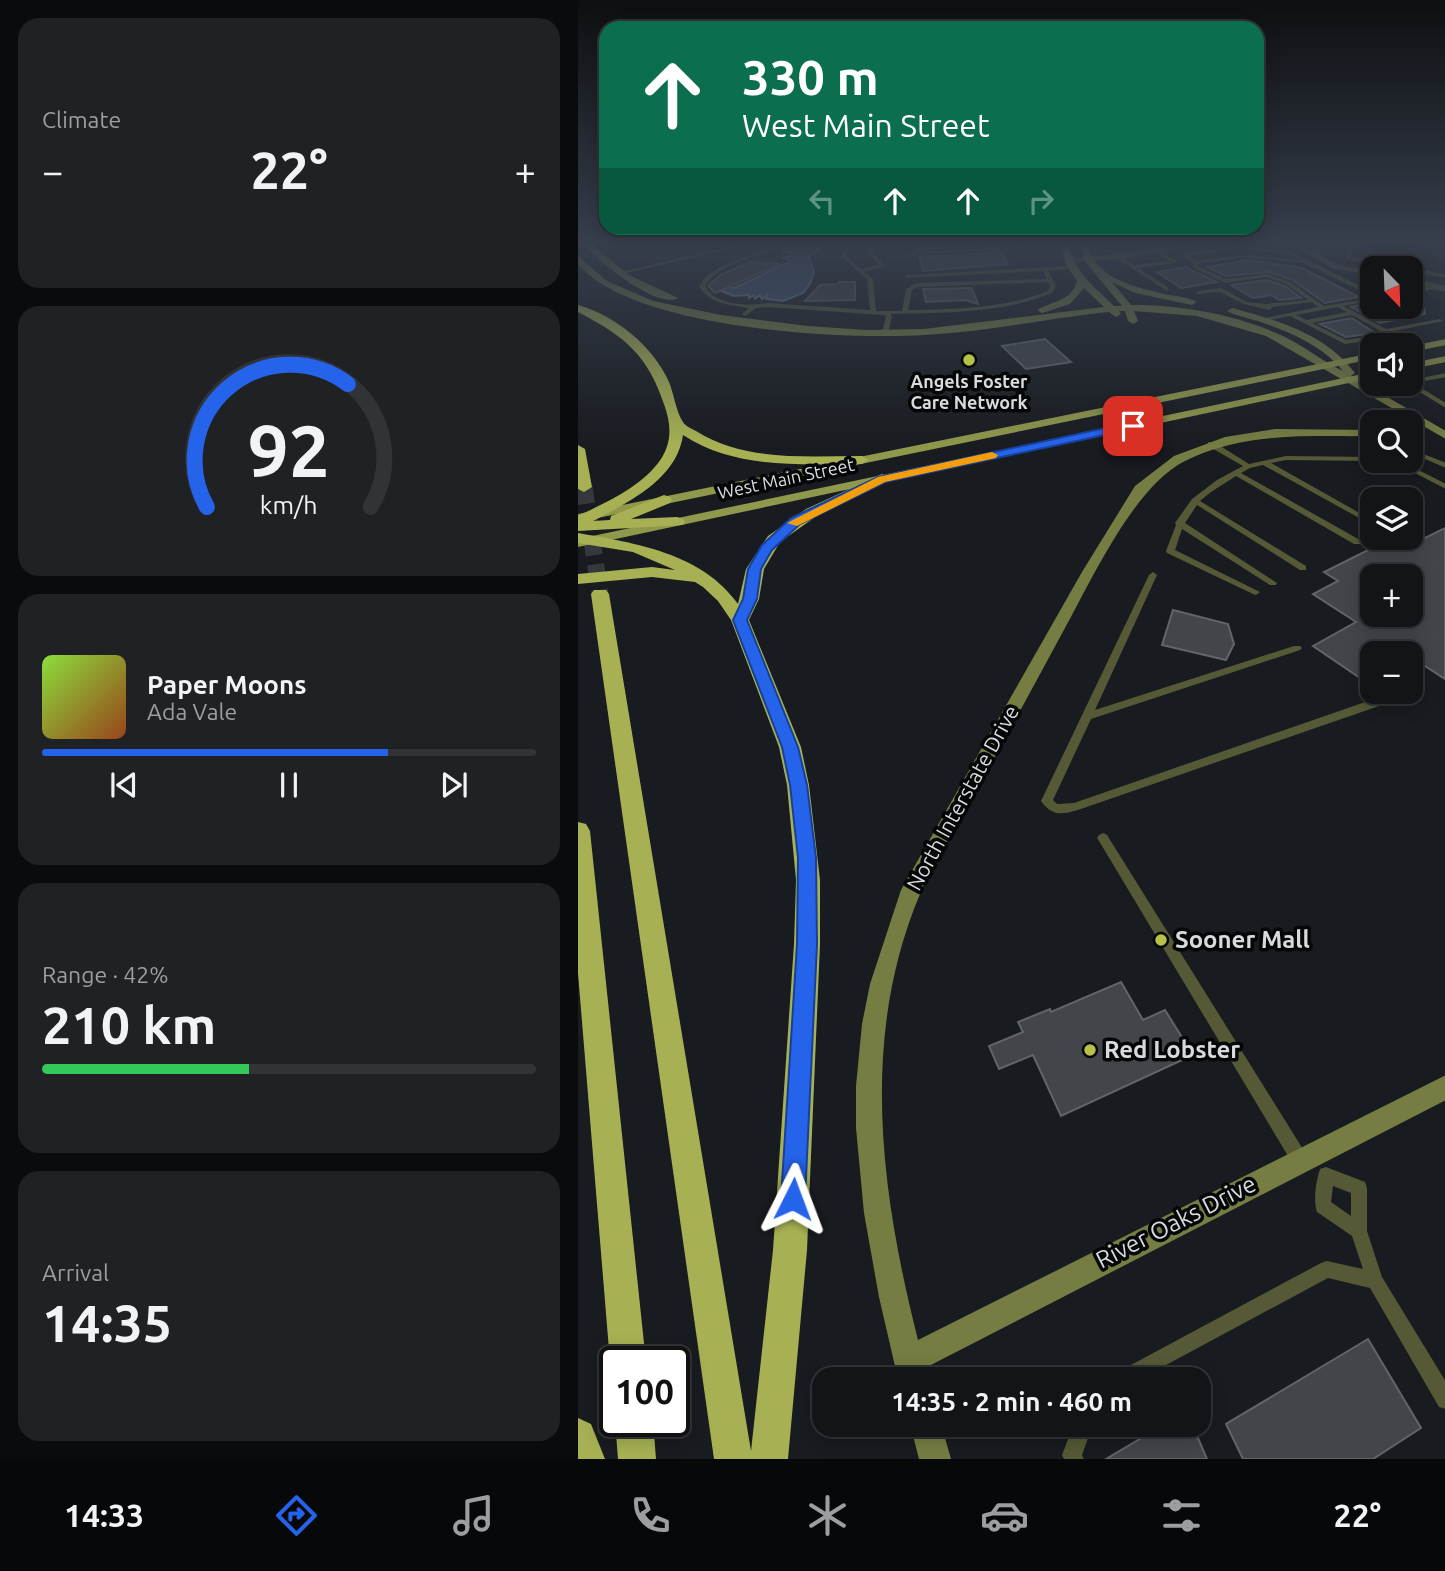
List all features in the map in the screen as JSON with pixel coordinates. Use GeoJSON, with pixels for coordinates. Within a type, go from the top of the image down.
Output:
{"type":"FeatureCollection","features":[{"type":"Feature","properties":{"kind":"highway"},"geometry":{"type":"LineString","coordinates":[[584,529],[637,491],[665,463],[675,443],[677,425],[658,369],[644,350],[611,325],[586,312]]}},
{"type":"Feature","properties":{"kind":"highway"},"geometry":{"type":"LineString","coordinates":[[677,425],[707,445],[738,455],[782,460],[862,460]]}},
{"type":"Feature","properties":{"kind":"highway"},"geometry":{"type":"LineString","coordinates":[[578,449],[584,487]]}},
{"type":"Feature","properties":{"kind":"highway"},"geometry":{"type":"LineString","coordinates":[[740,620],[750,599],[755,569],[774,539],[812,512],[882,479]]}},
{"type":"Feature","properties":{"kind":"highway"},"geometry":{"type":"LineString","coordinates":[[584,529],[664,500]]}},
{"type":"Feature","properties":{"kind":"highway"},"geometry":{"type":"LineString","coordinates":[[584,529],[677,522]]}},
{"type":"Feature","properties":{"kind":"highway"},"geometry":{"type":"LineString","coordinates":[[584,529],[688,569],[724,597],[740,620],[790,747],[806,836],[808,880],[790,1250],[769,1459]]}},
{"type":"Feature","properties":{"kind":"highway"},"geometry":{"type":"LineString","coordinates":[[709,583],[653,572],[589,587],[733,1459]]}},
{"type":"Feature","properties":{"kind":"highway"},"geometry":{"type":"LineString","coordinates":[[578,831],[626,1346]]}},
{"type":"Feature","properties":{"kind":"highway"},"geometry":{"type":"LineString","coordinates":[[578,1437],[586,1459]]}},
{"type":"Feature","properties":{"kind":"highway"},"geometry":{"type":"LineString","coordinates":[[635,1437],[637,1459]]}},
{"type":"Feature","properties":{"kind":"main road"},"geometry":{"type":"LineString","coordinates":[[685,312],[777,327],[953,330],[1069,312]]}},
{"type":"Feature","properties":{"kind":"main road"},"geometry":{"type":"LineString","coordinates":[[734,312],[886,329],[1034,312]]}},
{"type":"Feature","properties":{"kind":"main road"},"geometry":{"type":"LineString","coordinates":[[1113,312],[1119,320]]}},
{"type":"Feature","properties":{"kind":"main road"},"geometry":{"type":"LineString","coordinates":[[1130,312],[1133,321]]}},
{"type":"Feature","properties":{"kind":"main road"},"geometry":{"type":"LineString","coordinates":[[1188,312],[1223,318],[1280,339],[1353,379],[1445,436]]}},
{"type":"Feature","properties":{"kind":"main road"},"geometry":{"type":"LineString","coordinates":[[1235,312],[1263,319],[1297,333],[1343,362],[1353,379]]}},
{"type":"Feature","properties":{"kind":"main road"},"geometry":{"type":"LineString","coordinates":[[1423,345],[1445,342]]}},
{"type":"Feature","properties":{"kind":"main road","name":"West Main Street"},"geometry":{"type":"LineString","coordinates":[[664,500],[1360,358]]}},
{"type":"Feature","properties":{"kind":"main road"},"geometry":{"type":"LineString","coordinates":[[1423,364],[1445,359]]}},
{"type":"Feature","properties":{"kind":"main road","name":"West Main Street"},"geometry":{"type":"LineString","coordinates":[[677,522],[1360,378]]}},
{"type":"Feature","properties":{"kind":"main road","name":"North Interstate Drive"},"geometry":{"type":"LineString","coordinates":[[911,1367],[879,1221],[870,1151],[868,1093],[871,1042],[882,980],[911,890],[1126,508],[1140,489],[1163,469],[1211,444],[1245,435],[1275,432],[1360,433]]}},
{"type":"Feature","properties":{"kind":"main road","name":"River Oaks Drive"},"geometry":{"type":"LineString","coordinates":[[915,1367],[1312,1163],[1445,1087]]}},
{"type":"Feature","properties":{"kind":"main road"},"geometry":{"type":"LineString","coordinates":[[929,1437],[935,1459]]}},
{"type":"Feature","properties":{"kind":"lane"},"geometry":{"type":"LineString","coordinates":[[880,312],[903,312]]}},
{"type":"Feature","properties":{"kind":"lane"},"geometry":{"type":"LineString","coordinates":[[1277,312],[1282,315]]}},
{"type":"Feature","properties":{"kind":"lane"},"geometry":{"type":"LineString","coordinates":[[1263,319],[1301,312]]}},
{"type":"Feature","properties":{"kind":"lane"},"geometry":{"type":"LineString","coordinates":[[885,313],[889,316],[886,329]]}},
{"type":"Feature","properties":{"kind":"lane"},"geometry":{"type":"LineString","coordinates":[[1305,322],[1353,313],[1389,333]]}},
{"type":"Feature","properties":{"kind":"lane"},"geometry":{"type":"LineString","coordinates":[[1291,314],[1345,342],[1360,340]]}},
{"type":"Feature","properties":{"kind":"lane"},"geometry":{"type":"LineString","coordinates":[[1385,331],[1440,321]]}},
{"type":"Feature","properties":{"kind":"lane"},"geometry":{"type":"LineString","coordinates":[[1423,380],[1445,375]]}},
{"type":"Feature","properties":{"kind":"lane"},"geometry":{"type":"LineString","coordinates":[[1423,392],[1445,406]]}},
{"type":"Feature","properties":{"kind":"lane"},"geometry":{"type":"LineString","coordinates":[[1211,444],[1248,466]]}},
{"type":"Feature","properties":{"kind":"lane"},"geometry":{"type":"LineString","coordinates":[[1423,457],[1445,466]]}},
{"type":"Feature","properties":{"kind":"lane"},"geometry":{"type":"LineString","coordinates":[[1256,592],[1170,551],[1179,523],[1195,501],[1211,486],[1248,466],[1286,458],[1360,459]]}},
{"type":"Feature","properties":{"kind":"lane"},"geometry":{"type":"LineString","coordinates":[[1265,463],[1360,516]]}},
{"type":"Feature","properties":{"kind":"lane"},"geometry":{"type":"LineString","coordinates":[[1236,473],[1357,542]]}},
{"type":"Feature","properties":{"kind":"lane"},"geometry":{"type":"LineString","coordinates":[[1418,473],[1445,487]]}},
{"type":"Feature","properties":{"kind":"lane"},"geometry":{"type":"LineString","coordinates":[[1195,501],[1302,568]]}},
{"type":"Feature","properties":{"kind":"lane"},"geometry":{"type":"LineString","coordinates":[[1179,523],[1273,583]]}},
{"type":"Feature","properties":{"kind":"lane"},"geometry":{"type":"LineString","coordinates":[[1153,575],[1047,800],[1055,809],[1074,807],[1372,704]]}},
{"type":"Feature","properties":{"kind":"lane"},"geometry":{"type":"LineString","coordinates":[[1087,716],[1297,648]]}},
{"type":"Feature","properties":{"kind":"lane"},"geometry":{"type":"LineString","coordinates":[[1103,838],[1312,1163],[1323,1206],[1359,1231]]}},
{"type":"Feature","properties":{"kind":"lane"},"geometry":{"type":"LineString","coordinates":[[1312,1163],[1359,1188],[1359,1231],[1375,1281],[1445,1400]]}},
{"type":"Feature","properties":{"kind":"lane"},"geometry":{"type":"LineString","coordinates":[[1144,1367],[1327,1269],[1375,1281]]}},
{"type":"Feature","properties":{"kind":"lane"},"geometry":{"type":"LineString","coordinates":[[1074,1459],[1072,1455],[1079,1437]]}},
{"type":"Feature","properties":{"kind":"building"},"geometry":{"type":"Polygon","coordinates":[[[1352,318],[1375,333],[1346,337],[1320,324],[1352,318]]]}},
{"type":"Feature","properties":{"kind":"building"},"geometry":{"type":"Polygon","coordinates":[[[1373,319],[1400,319],[1380,323],[1373,319]]]}},
{"type":"Feature","properties":{"kind":"building"},"geometry":{"type":"Polygon","coordinates":[[[1045,339],[1071,362],[1026,369],[1002,346],[1045,339]]]}},
{"type":"Feature","properties":{"kind":"building"},"geometry":{"type":"Polygon","coordinates":[[[1445,528],[1445,679],[1423,665],[1423,641],[1360,641],[1360,678],[1313,646],[1356,622],[1313,594],[1338,581],[1324,572],[1368,550],[1423,550],[1423,539],[1445,528]]]}},
{"type":"Feature","properties":{"kind":"building"},"geometry":{"type":"Polygon","coordinates":[[[1173,610],[1228,624],[1234,644],[1226,660],[1162,645],[1173,610]]]}},
{"type":"Feature","properties":{"kind":"building","name":"Red Lobster"},"geometry":{"type":"Polygon","coordinates":[[[1121,982],[1143,1020],[1165,1010],[1193,1055],[1061,1116],[1033,1055],[999,1069],[989,1046],[1023,1032],[1018,1022],[1050,1009],[1051,1012],[1121,982]]]}},
{"type":"Feature","properties":{"kind":"building"},"geometry":{"type":"Polygon","coordinates":[[[1368,1339],[1421,1428],[1373,1459],[1243,1459],[1226,1424],[1368,1339]]]}},
{"type":"Feature","properties":{"kind":"building"},"geometry":{"type":"Polygon","coordinates":[[[1143,1437],[1198,1437],[1207,1459],[1106,1459],[1143,1437]]]}},
{"type":"Feature","properties":{"kind":"tunnel"},"geometry":{"type":"LineString","coordinates":[[584,487],[600,594]]}},
{"type":"Feature","properties":{"kind":"slow traffic"},"geometry":{"type":"LineString","coordinates":[[793,523],[820,507],[882,479],[992,455]]}},
{"type":"Feature","properties":{"kind":"place","name":"Angels Foster Care Network"},"geometry":{"type":"Point","coordinates":[969,360]}},
{"type":"Feature","properties":{"kind":"place","name":"Sooner Mall"},"geometry":{"type":"Point","coordinates":[1161,940]}},
{"type":"Feature","properties":{"kind":"place","name":"Red Lobster"},"geometry":{"type":"Point","coordinates":[1090,1050]}},
{"type":"Feature","properties":{"kind":"route"},"geometry":{"type":"LineString","coordinates":[[793,1199],[807,944],[806,836],[790,747],[740,620],[750,599],[751,580],[760,557],[766,548],[796,521],[882,479],[1133,426]]}}]}
